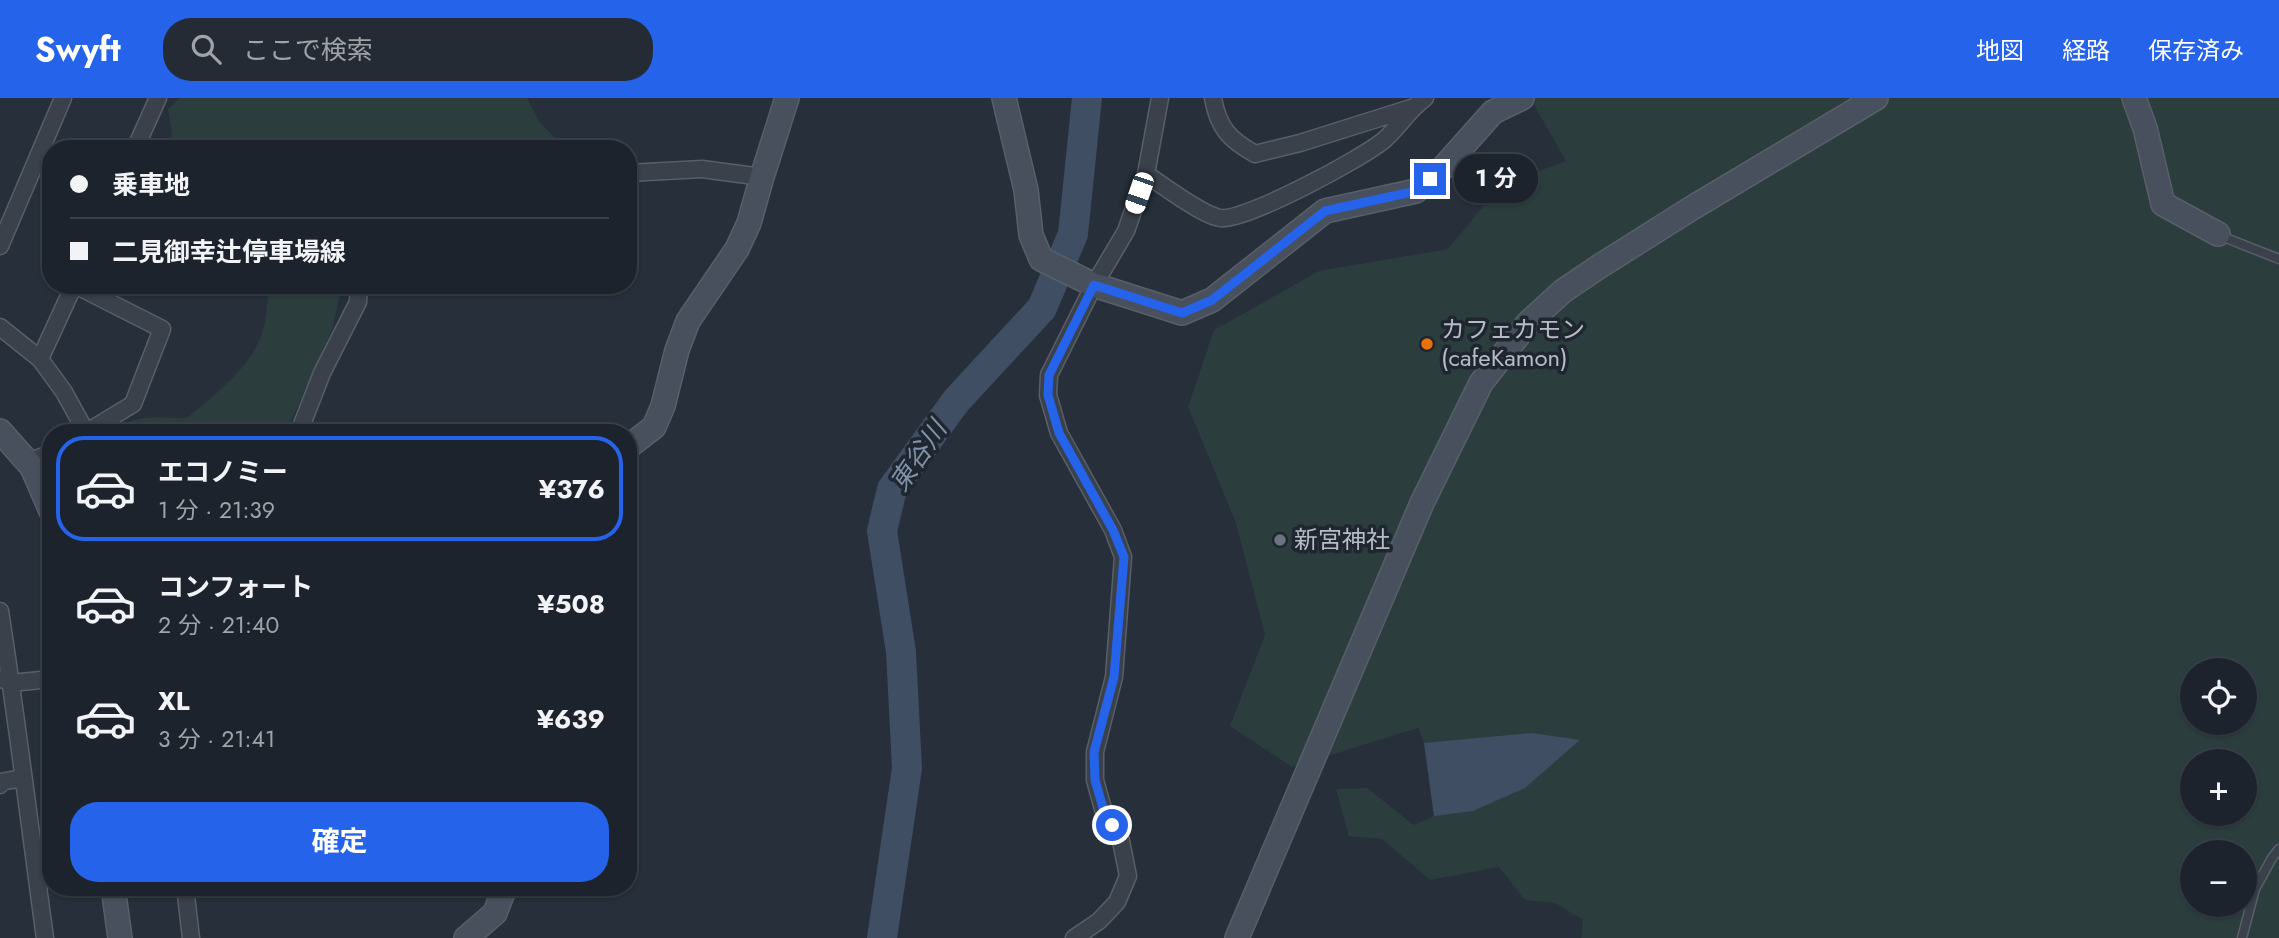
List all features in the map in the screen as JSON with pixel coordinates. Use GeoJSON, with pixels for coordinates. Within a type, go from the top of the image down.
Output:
{"type":"FeatureCollection","features":[{"type":"Feature","properties":{"kind":"street"},"geometry":{"type":"LineString","coordinates":[[45,140],[63,98]]}},
{"type":"Feature","properties":{"kind":"street"},"geometry":{"type":"LineString","coordinates":[[139,140],[158,98]]}},
{"type":"Feature","properties":{"kind":"street"},"geometry":{"type":"LineString","coordinates":[[637,440],[654,427],[663,406],[677,350],[688,321],[737,249],[749,223],[787,98]]}},
{"type":"Feature","properties":{"kind":"street"},"geometry":{"type":"LineString","coordinates":[[1004,98],[1026,190],[1031,235],[1041,259],[1094,285],[1182,313],[1212,300],[1325,211],[1416,191],[1444,167],[1493,112],[1522,98]]}},
{"type":"Feature","properties":{"kind":"street"},"geometry":{"type":"LineString","coordinates":[[1074,938],[1099,921],[1117,902],[1128,876],[1121,841],[1103,808],[1095,780],[1094,752],[1114,677],[1124,557],[1113,530],[1059,433],[1048,395],[1049,375],[1094,285],[1126,230],[1146,174],[1160,98]]}},
{"type":"Feature","properties":{"kind":"street"},"geometry":{"type":"LineString","coordinates":[[1213,98],[1216,114],[1233,142],[1255,154],[1300,143],[1411,108]]}},
{"type":"Feature","properties":{"kind":"street"},"geometry":{"type":"LineString","coordinates":[[1146,174],[1221,219],[1254,210],[1360,158],[1385,139],[1411,108],[1425,98]]}},
{"type":"Feature","properties":{"kind":"street"},"geometry":{"type":"LineString","coordinates":[[1237,938],[1422,503],[1481,383],[1528,323],[1563,291],[1692,208],[1877,98]]}},
{"type":"Feature","properties":{"kind":"street"},"geometry":{"type":"LineString","coordinates":[[2134,98],[2145,128],[2163,204],[2218,234]]}},
{"type":"Feature","properties":{"kind":"street"},"geometry":{"type":"LineString","coordinates":[[0,246],[42,147]]}},
{"type":"Feature","properties":{"kind":"street"},"geometry":{"type":"LineString","coordinates":[[637,173],[702,169],[762,177]]}},
{"type":"Feature","properties":{"kind":"street"},"geometry":{"type":"LineString","coordinates":[[40,359],[70,294]]}},
{"type":"Feature","properties":{"kind":"street"},"geometry":{"type":"LineString","coordinates":[[92,294],[162,329],[133,404],[99,424]]}},
{"type":"Feature","properties":{"kind":"street"},"geometry":{"type":"LineString","coordinates":[[302,424],[322,373],[358,302],[358,294]]}},
{"type":"Feature","properties":{"kind":"street"},"geometry":{"type":"LineString","coordinates":[[0,327],[40,359],[64,392],[82,424]]}},
{"type":"Feature","properties":{"kind":"street"},"geometry":{"type":"LineString","coordinates":[[0,431],[32,467],[42,490]]}},
{"type":"Feature","properties":{"kind":"street"},"geometry":{"type":"LineString","coordinates":[[28,462],[42,457]]}},
{"type":"Feature","properties":{"kind":"street"},"geometry":{"type":"LineString","coordinates":[[0,611],[6,680],[23,778],[45,938]]}},
{"type":"Feature","properties":{"kind":"street"},"geometry":{"type":"LineString","coordinates":[[6,680],[42,679]]}},
{"type":"Feature","properties":{"kind":"street"},"geometry":{"type":"LineString","coordinates":[[0,785],[1,782],[23,778]]}},
{"type":"Feature","properties":{"kind":"street"},"geometry":{"type":"LineString","coordinates":[[114,896],[120,938]]}},
{"type":"Feature","properties":{"kind":"street"},"geometry":{"type":"LineString","coordinates":[[186,896],[191,938]]}},
{"type":"Feature","properties":{"kind":"street"},"geometry":{"type":"LineString","coordinates":[[466,938],[495,913],[502,896]]}},
{"type":"Feature","properties":{"kind":"lane"},"geometry":{"type":"LineString","coordinates":[[2218,234],[2279,259]]}},
{"type":"Feature","properties":{"kind":"lane"},"geometry":{"type":"LineString","coordinates":[[2242,938],[2255,889],[2279,849]]}},
{"type":"Feature","properties":{"kind":"shaded area"},"geometry":{"type":"Polygon","coordinates":[[[180,98],[527,98],[539,121],[557,140],[171,140],[168,109],[180,98]]]}},
{"type":"Feature","properties":{"kind":"shaded area"},"geometry":{"type":"Polygon","coordinates":[[[1530,98],[2279,98],[2279,938],[1581,938],[1583,920],[1555,903],[1525,900],[1499,867],[1430,880],[1382,839],[1349,836],[1336,789],[1367,788],[1414,825],[1434,816],[1424,743],[1418,728],[1292,767],[1230,726],[1265,635],[1236,523],[1188,407],[1214,330],[1319,271],[1448,249],[1501,185],[1566,161],[1530,98]]]}},
{"type":"Feature","properties":{"kind":"shaded area"},"geometry":{"type":"Polygon","coordinates":[[[268,294],[340,294],[332,330],[290,424],[125,424],[158,417],[187,418],[240,370],[256,347],[266,316],[268,294]]]}},
{"type":"Feature","properties":{"kind":"water"},"geometry":{"type":"Polygon","coordinates":[[[1532,733],[1580,740],[1525,788],[1473,811],[1434,816],[1424,743],[1532,733]]]}},
{"type":"Feature","properties":{"kind":"waterway","name":"東谷川"},"geometry":{"type":"LineString","coordinates":[[882,938],[907,768],[901,652],[882,531],[892,489],[956,401],[1042,308],[1073,234],[1087,98]]}},
{"type":"Feature","properties":{"kind":"place","name":"カフェカモン (cafeKamon)"},"geometry":{"type":"Point","coordinates":[1427,344]}},
{"type":"Feature","properties":{"kind":"place","name":"新宮神社"},"geometry":{"type":"Point","coordinates":[1280,540]}},
{"type":"Feature","properties":{"kind":"route"},"geometry":{"type":"LineString","coordinates":[[1112,825],[1103,808],[1095,780],[1094,752],[1114,677],[1124,557],[1113,530],[1059,433],[1048,395],[1049,375],[1094,285],[1182,313],[1212,300],[1325,211],[1416,191],[1430,179]]}}]}
